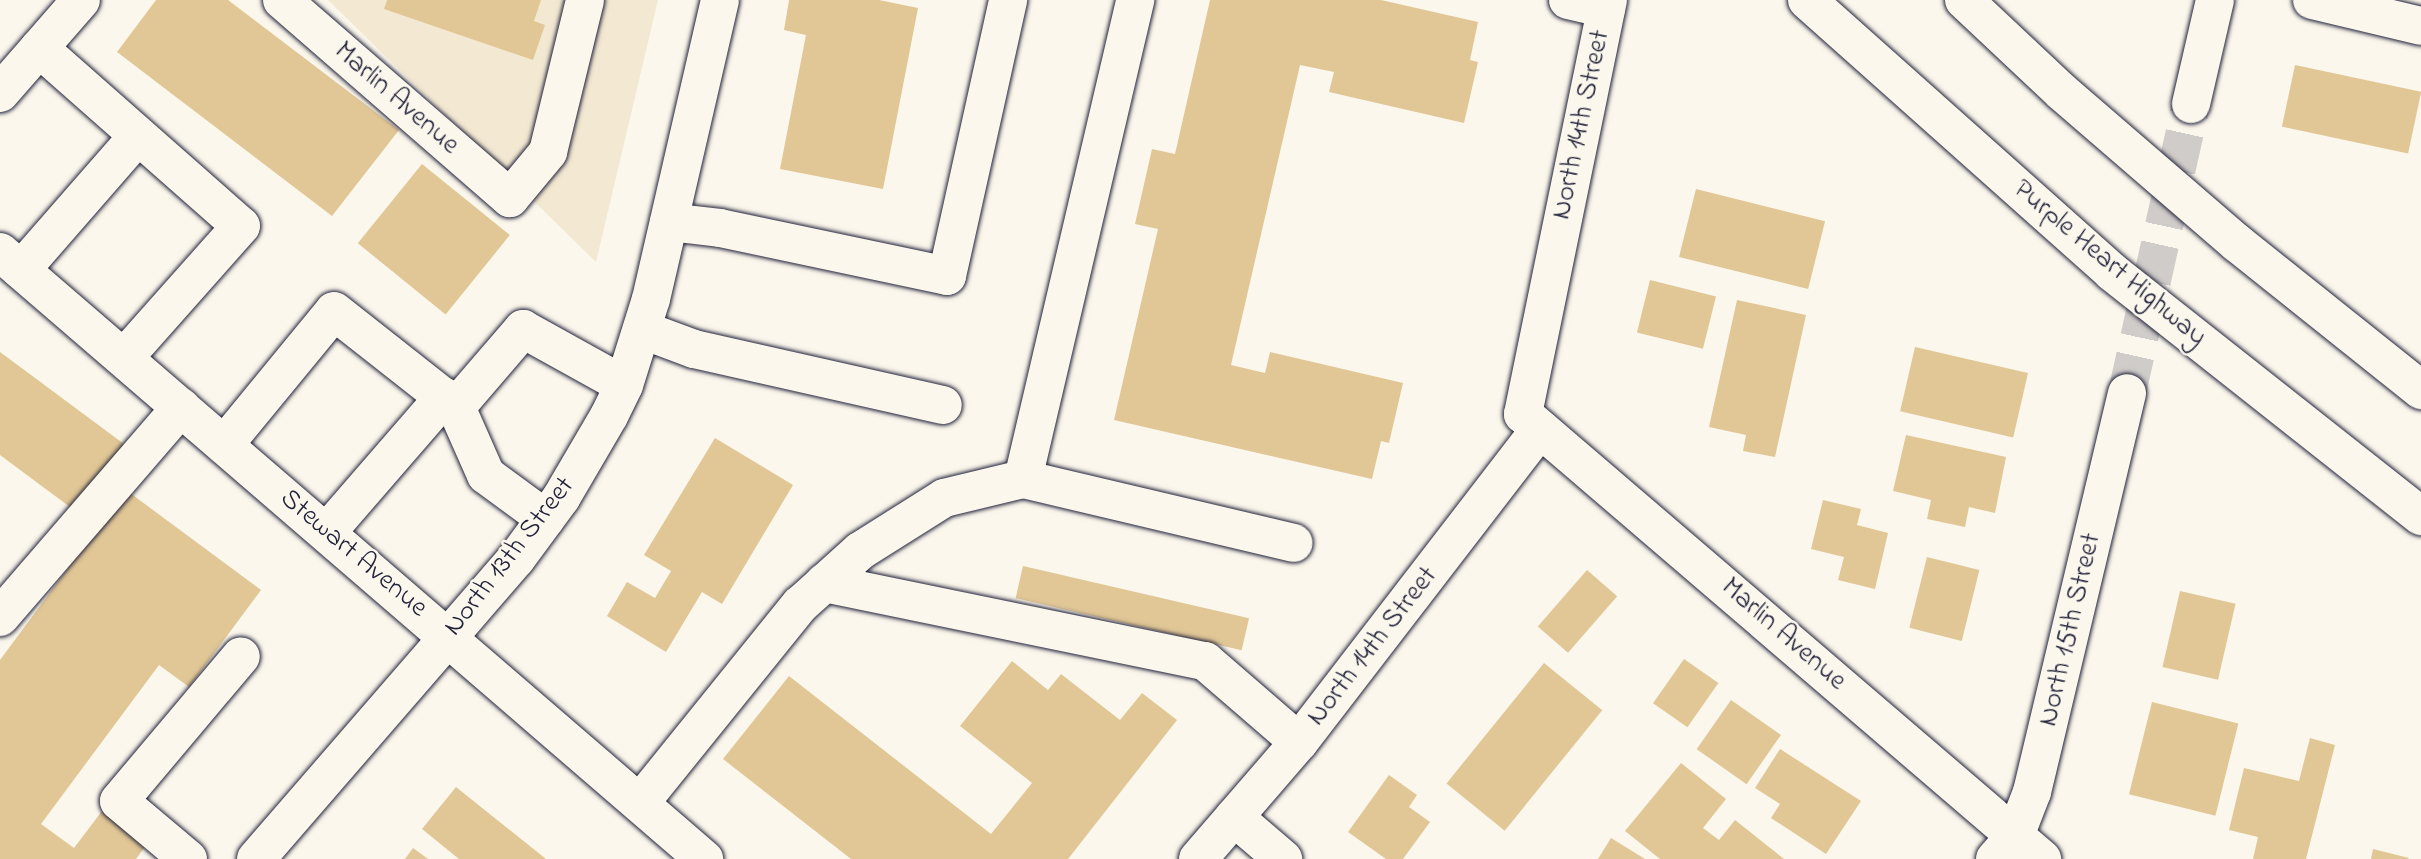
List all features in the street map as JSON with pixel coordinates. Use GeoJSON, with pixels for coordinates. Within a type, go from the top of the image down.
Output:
{"type":"FeatureCollection","features":[{"type":"Feature","properties":{"kind":"main road"},"geometry":{"type":"LineString","coordinates":[[2,87],[80,0]]}},
{"type":"Feature","properties":{"kind":"main road","name":"Marlin Avenue"},"geometry":{"type":"LineString","coordinates":[[282,0],[510,198],[548,152],[585,0]]}},
{"type":"Feature","properties":{"kind":"main road","name":"North 13th Street"},"geometry":{"type":"LineString","coordinates":[[256,859],[449,637],[546,519],[624,385],[643,330],[720,0]]}},
{"type":"Feature","properties":{"kind":"main road"},"geometry":{"type":"LineString","coordinates":[[668,222],[720,228],[947,276],[1008,0]]}},
{"type":"Feature","properties":{"kind":"main road"},"geometry":{"type":"LineString","coordinates":[[1023,479],[1135,0]]}},
{"type":"Feature","properties":{"kind":"main road"},"geometry":{"type":"LineString","coordinates":[[1568,0],[1607,5]]}},
{"type":"Feature","properties":{"kind":"main road","name":"Purple Heart Highway"},"geometry":{"type":"LineString","coordinates":[[1807,0],[2112,272],[2421,516]]}},
{"type":"Feature","properties":{"kind":"main road"},"geometry":{"type":"LineString","coordinates":[[1964,0],[2062,92],[2237,243],[2421,390]]}},
{"type":"Feature","properties":{"kind":"main road"},"geometry":{"type":"LineString","coordinates":[[2191,104],[2215,0]]}},
{"type":"Feature","properties":{"kind":"main road"},"geometry":{"type":"LineString","coordinates":[[2312,0],[2421,26]]}},
{"type":"Feature","properties":{"kind":"main road","name":"North 14th Street"},"geometry":{"type":"LineString","coordinates":[[1198,859],[1299,742],[1531,422],[1607,5]]}},
{"type":"Feature","properties":{"kind":"main road"},"geometry":{"type":"LineString","coordinates":[[39,48],[241,226],[124,358]]}},
{"type":"Feature","properties":{"kind":"main road"},"geometry":{"type":"LineString","coordinates":[[10,261],[138,136]]}},
{"type":"Feature","properties":{"kind":"main road","name":"Stewart Avenue"},"geometry":{"type":"LineString","coordinates":[[10,261],[704,859]]}},
{"type":"Feature","properties":{"kind":"main road"},"geometry":{"type":"LineString","coordinates":[[224,445],[334,311],[450,402],[486,475],[546,519]]}},
{"type":"Feature","properties":{"kind":"main road"},"geometry":{"type":"LineString","coordinates":[[327,532],[523,329],[624,385]]}},
{"type":"Feature","properties":{"kind":"main road"},"geometry":{"type":"LineString","coordinates":[[643,330],[694,349],[943,404]]}},
{"type":"Feature","properties":{"kind":"main road","name":"North 15th Street"},"geometry":{"type":"LineString","coordinates":[[2017,851],[2127,393]]}},
{"type":"Feature","properties":{"kind":"main road"},"geometry":{"type":"LineString","coordinates":[[4,606],[181,407]]}},
{"type":"Feature","properties":{"kind":"main road","name":"Marlin Avenue"},"geometry":{"type":"LineString","coordinates":[[1531,422],[2017,851]]}},
{"type":"Feature","properties":{"kind":"main road"},"geometry":{"type":"LineString","coordinates":[[640,803],[800,605],[860,551],[944,498],[1023,479],[1294,542]]}},
{"type":"Feature","properties":{"kind":"main road"},"geometry":{"type":"LineString","coordinates":[[824,583],[1205,662],[1299,742]]}},
{"type":"Feature","properties":{"kind":"main road"},"geometry":{"type":"LineString","coordinates":[[188,859],[119,801],[241,656]]}},
{"type":"Feature","properties":{"kind":"main road"},"geometry":{"type":"LineString","coordinates":[[1234,817],[1283,859]]}},
{"type":"Feature","properties":{"kind":"shaded area"},"geometry":{"type":"Polygon","coordinates":[[[328,0],[658,0],[596,262],[328,0]]]}},
{"type":"Feature","properties":{"kind":"building"},"geometry":{"type":"Polygon","coordinates":[[[156,0],[228,0],[399,130],[332,216],[117,52],[156,0]]]}},
{"type":"Feature","properties":{"kind":"building"},"geometry":{"type":"Polygon","coordinates":[[[387,0],[541,0],[534,21],[545,25],[533,60],[384,9],[387,0]]]}},
{"type":"Feature","properties":{"kind":"building"},"geometry":{"type":"Polygon","coordinates":[[[789,0],[879,0],[918,8],[883,189],[780,169],[806,35],[784,30],[789,0]]]}},
{"type":"Feature","properties":{"kind":"building"},"geometry":{"type":"Polygon","coordinates":[[[1210,0],[1381,0],[1478,22],[1470,60],[1478,62],[1464,123],[1329,92],[1334,72],[1300,65],[1231,365],[1265,373],[1270,352],[1403,383],[1389,443],[1381,441],[1372,479],[1114,420],[1158,229],[1135,224],[1152,149],[1175,154],[1210,0]]]}},
{"type":"Feature","properties":{"kind":"building"},"geometry":{"type":"Polygon","coordinates":[[[2295,65],[2421,92],[2408,153],[2282,127],[2295,65]]]}},
{"type":"Feature","properties":{"kind":"building"},"geometry":{"type":"Polygon","coordinates":[[[422,164],[510,235],[446,314],[358,243],[422,164]]]}},
{"type":"Feature","properties":{"kind":"building"},"geometry":{"type":"Polygon","coordinates":[[[1696,189],[1825,221],[1808,289],[1679,257],[1696,189]]]}},
{"type":"Feature","properties":{"kind":"building"},"geometry":{"type":"Polygon","coordinates":[[[1650,280],[1716,296],[1703,349],[1637,332],[1650,280]]]}},
{"type":"Feature","properties":{"kind":"building"},"geometry":{"type":"Polygon","coordinates":[[[1737,300],[1806,315],[1775,457],[1743,451],[1746,435],[1709,427],[1737,300]]]}},
{"type":"Feature","properties":{"kind":"building"},"geometry":{"type":"Polygon","coordinates":[[[1915,347],[2028,373],[2013,437],[1900,411],[1915,347]]]}},
{"type":"Feature","properties":{"kind":"building"},"geometry":{"type":"Polygon","coordinates":[[[0,352],[124,444],[74,510],[0,455],[0,352]]]}},
{"type":"Feature","properties":{"kind":"building"},"geometry":{"type":"Polygon","coordinates":[[[1906,435],[2006,457],[1995,513],[1969,507],[1965,527],[1927,519],[1931,500],[1893,491],[1906,435]]]}},
{"type":"Feature","properties":{"kind":"building"},"geometry":{"type":"Polygon","coordinates":[[[715,438],[793,485],[722,604],[702,592],[666,652],[607,616],[627,582],[655,598],[671,571],[644,555],[715,438]]]}},
{"type":"Feature","properties":{"kind":"building"},"geometry":{"type":"Polygon","coordinates":[[[126,490],[261,590],[189,687],[159,665],[41,824],[74,848],[102,811],[147,844],[136,859],[0,859],[0,660],[126,490]]]}},
{"type":"Feature","properties":{"kind":"building"},"geometry":{"type":"Polygon","coordinates":[[[1823,500],[1861,509],[1857,525],[1888,533],[1875,589],[1838,580],[1844,557],[1811,549],[1823,500]]]}},
{"type":"Feature","properties":{"kind":"building"},"geometry":{"type":"Polygon","coordinates":[[[1927,557],[1979,570],[1962,641],[1909,628],[1927,557]]]}},
{"type":"Feature","properties":{"kind":"building"},"geometry":{"type":"Polygon","coordinates":[[[1023,566],[1249,618],[1242,650],[1016,598],[1023,566]]]}},
{"type":"Feature","properties":{"kind":"building"},"geometry":{"type":"Polygon","coordinates":[[[1587,570],[1617,596],[1568,653],[1538,627],[1587,570]]]}},
{"type":"Feature","properties":{"kind":"building"},"geometry":{"type":"Polygon","coordinates":[[[2180,591],[2236,604],[2218,680],[2162,667],[2180,591]]]}},
{"type":"Feature","properties":{"kind":"building"},"geometry":{"type":"Polygon","coordinates":[[[1684,659],[1718,683],[1687,727],[1653,703],[1684,659]]]}},
{"type":"Feature","properties":{"kind":"building"},"geometry":{"type":"Polygon","coordinates":[[[1012,661],[1048,690],[1061,674],[1120,720],[1142,693],[1177,720],[1068,859],[851,859],[723,759],[789,676],[991,834],[1032,783],[960,726],[1012,661]]]}},
{"type":"Feature","properties":{"kind":"building"},"geometry":{"type":"Polygon","coordinates":[[[1544,663],[1602,710],[1505,831],[1446,783],[1544,663]]]}},
{"type":"Feature","properties":{"kind":"building"},"geometry":{"type":"Polygon","coordinates":[[[1731,700],[1781,735],[1747,784],[1697,749],[1731,700]]]}},
{"type":"Feature","properties":{"kind":"building"},"geometry":{"type":"Polygon","coordinates":[[[2152,702],[2238,724],[2215,816],[2129,794],[2152,702]]]}},
{"type":"Feature","properties":{"kind":"building"},"geometry":{"type":"Polygon","coordinates":[[[2310,738],[2335,745],[2306,859],[2253,859],[2258,837],[2229,830],[2244,768],[2299,781],[2310,738]]]}},
{"type":"Feature","properties":{"kind":"building"},"geometry":{"type":"Polygon","coordinates":[[[1780,749],[1861,801],[1826,854],[1771,818],[1780,804],[1755,788],[1780,749]]]}},
{"type":"Feature","properties":{"kind":"building"},"geometry":{"type":"Polygon","coordinates":[[[1681,763],[1726,799],[1703,828],[1719,840],[1735,820],[1784,859],[1660,859],[1625,831],[1681,763]]]}},
{"type":"Feature","properties":{"kind":"building"},"geometry":{"type":"Polygon","coordinates":[[[1389,775],[1417,795],[1409,807],[1430,822],[1403,859],[1386,859],[1348,832],[1389,775]]]}},
{"type":"Feature","properties":{"kind":"building"},"geometry":{"type":"Polygon","coordinates":[[[456,787],[546,859],[459,859],[422,829],[456,787]]]}},
{"type":"Feature","properties":{"kind":"building"},"geometry":{"type":"Polygon","coordinates":[[[1611,838],[1645,859],[1598,859],[1611,838]]]}},
{"type":"Feature","properties":{"kind":"building"},"geometry":{"type":"Polygon","coordinates":[[[413,848],[428,859],[405,859],[413,848]]]}},
{"type":"Feature","properties":{"kind":"building"},"geometry":{"type":"Polygon","coordinates":[[[2373,849],[2409,858],[2371,859],[2373,849]]]}},
{"type":"Feature","properties":{"kind":"tunnel"},"geometry":{"type":"LineString","coordinates":[[2127,393],[2191,104]]}}]}
